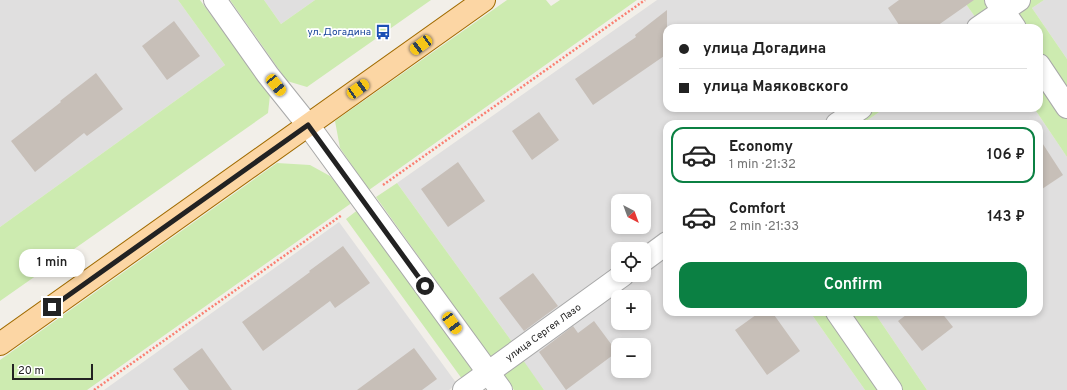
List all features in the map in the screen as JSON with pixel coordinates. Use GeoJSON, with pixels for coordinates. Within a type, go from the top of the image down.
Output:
{"type":"FeatureCollection","features":[{"type":"Feature","properties":{"kind":"main road"},"geometry":{"type":"LineString","coordinates":[[0,344],[484,0]]}},
{"type":"Feature","properties":{"kind":"street"},"geometry":{"type":"LineString","coordinates":[[215,0],[268,75],[308,125],[501,390]]}},
{"type":"Feature","properties":{"kind":"street"},"geometry":{"type":"LineString","coordinates":[[985,24],[1008,10]]}},
{"type":"Feature","properties":{"kind":"street"},"geometry":{"type":"LineString","coordinates":[[1043,71],[1067,107]]}},
{"type":"Feature","properties":{"kind":"street"},"geometry":{"type":"LineString","coordinates":[[843,120],[855,112]]}},
{"type":"Feature","properties":{"kind":"street"},"geometry":{"type":"LineString","coordinates":[[651,255],[663,246]]}},
{"type":"Feature","properties":{"kind":"street","name":"улица Сергея Лазо"},"geometry":{"type":"LineString","coordinates":[[464,390],[613,282]]}},
{"type":"Feature","properties":{"kind":"street"},"geometry":{"type":"LineString","coordinates":[[840,316],[891,390]]}},
{"type":"Feature","properties":{"kind":"shaded area"},"geometry":{"type":"Polygon","coordinates":[[[0,0],[178,0],[225,65],[0,227],[0,0]]]}},
{"type":"Feature","properties":{"kind":"shaded area"},"geometry":{"type":"Polygon","coordinates":[[[264,0],[315,0],[281,24],[264,0]]]}},
{"type":"Feature","properties":{"kind":"shaded area"},"geometry":{"type":"Polygon","coordinates":[[[657,0],[963,0],[978,21],[974,24],[663,24],[663,112],[844,112],[831,120],[663,120],[663,237],[651,244],[651,242],[611,242],[611,275],[515,346],[397,183],[657,0]]]}},
{"type":"Feature","properties":{"kind":"shaded area"},"geometry":{"type":"Polygon","coordinates":[[[1044,0],[1067,0],[1067,59],[1043,24],[1032,8],[1044,0]]]}},
{"type":"Feature","properties":{"kind":"shaded area"},"geometry":{"type":"Polygon","coordinates":[[[879,112],[1037,112],[1042,120],[868,120],[879,112]]]}},
{"type":"Feature","properties":{"kind":"shaded area"},"geometry":{"type":"Polygon","coordinates":[[[1043,121],[1067,157],[1067,390],[927,390],[877,316],[1043,316],[1043,121]]]}},
{"type":"Feature","properties":{"kind":"shaded area"},"geometry":{"type":"Polygon","coordinates":[[[339,222],[457,384],[449,390],[104,390],[339,222]]]}},
{"type":"Feature","properties":{"kind":"shaded area"},"geometry":{"type":"Polygon","coordinates":[[[663,259],[663,316],[813,316],[865,390],[544,390],[522,360],[611,296],[611,330],[651,330],[651,290],[620,290],[631,282],[651,282],[651,268],[663,259]]]}},
{"type":"Feature","properties":{"kind":"green space"},"geometry":{"type":"Polygon","coordinates":[[[178,0],[200,0],[270,95],[268,113],[0,301],[0,227],[225,65],[178,0]]]}},
{"type":"Feature","properties":{"kind":"green space"},"geometry":{"type":"Polygon","coordinates":[[[230,0],[264,0],[281,24],[315,0],[431,0],[307,87],[287,81],[230,0]]]}},
{"type":"Feature","properties":{"kind":"green space"},"geometry":{"type":"Polygon","coordinates":[[[507,0],[546,0],[551,6],[560,0],[637,0],[369,190],[340,148],[335,121],[507,0]]]}},
{"type":"Feature","properties":{"kind":"green space"},"geometry":{"type":"Polygon","coordinates":[[[963,0],[988,0],[995,10],[978,21],[963,0]]]}},
{"type":"Feature","properties":{"kind":"green space"},"geometry":{"type":"Polygon","coordinates":[[[1029,0],[1044,0],[1032,8],[1043,24],[1021,24],[1013,11],[1029,0]]]}},
{"type":"Feature","properties":{"kind":"green space"},"geometry":{"type":"Polygon","coordinates":[[[1043,24],[1067,59],[1067,93],[1043,57],[1043,24]]]}},
{"type":"Feature","properties":{"kind":"green space"},"geometry":{"type":"Polygon","coordinates":[[[1043,82],[1067,118],[1067,157],[1043,120],[1037,112],[1043,112],[1043,82]]]}},
{"type":"Feature","properties":{"kind":"green space"},"geometry":{"type":"Polygon","coordinates":[[[864,112],[879,112],[868,120],[853,120],[864,112]]]}},
{"type":"Feature","properties":{"kind":"green space"},"geometry":{"type":"Polygon","coordinates":[[[277,163],[310,165],[330,176],[353,202],[87,390],[0,390],[0,360],[277,163]]]}},
{"type":"Feature","properties":{"kind":"green space"},"geometry":{"type":"Polygon","coordinates":[[[397,183],[515,346],[494,362],[376,197],[397,183]]]}},
{"type":"Feature","properties":{"kind":"green space"},"geometry":{"type":"Polygon","coordinates":[[[359,209],[477,374],[465,383],[346,219],[359,209]]]}},
{"type":"Feature","properties":{"kind":"green space"},"geometry":{"type":"Polygon","coordinates":[[[623,282],[631,282],[620,290],[612,290],[623,282]]]}},
{"type":"Feature","properties":{"kind":"green space"},"geometry":{"type":"Polygon","coordinates":[[[611,291],[611,297],[523,360],[544,390],[514,390],[501,371],[611,291]]]}},
{"type":"Feature","properties":{"kind":"green space"},"geometry":{"type":"Polygon","coordinates":[[[813,316],[833,316],[885,390],[865,390],[813,316]]]}},
{"type":"Feature","properties":{"kind":"green space"},"geometry":{"type":"Polygon","coordinates":[[[847,316],[877,316],[927,390],[899,390],[847,316]]]}},
{"type":"Feature","properties":{"kind":"building"},"geometry":{"type":"Polygon","coordinates":[[[899,0],[974,0],[940,24],[898,24],[888,8],[899,0]]]}},
{"type":"Feature","properties":{"kind":"building"},"geometry":{"type":"Polygon","coordinates":[[[667,10],[667,24],[663,24],[663,57],[593,105],[575,79],[636,37],[635,35],[667,10]]]}},
{"type":"Feature","properties":{"kind":"building"},"geometry":{"type":"Polygon","coordinates":[[[174,21],[200,56],[167,80],[142,46],[174,21]]]}},
{"type":"Feature","properties":{"kind":"building"},"geometry":{"type":"Polygon","coordinates":[[[96,73],[123,109],[87,136],[84,133],[35,172],[11,141],[96,73]]]}},
{"type":"Feature","properties":{"kind":"building"},"geometry":{"type":"Polygon","coordinates":[[[539,112],[559,140],[532,160],[512,131],[539,112]]]}},
{"type":"Feature","properties":{"kind":"building"},"geometry":{"type":"Polygon","coordinates":[[[1043,144],[1063,175],[1043,188],[1043,144]]]}},
{"type":"Feature","properties":{"kind":"building"},"geometry":{"type":"Polygon","coordinates":[[[458,162],[485,201],[448,227],[421,189],[458,162]]]}},
{"type":"Feature","properties":{"kind":"building"},"geometry":{"type":"Polygon","coordinates":[[[343,246],[370,283],[335,308],[330,301],[263,351],[242,322],[343,246]]]}},
{"type":"Feature","properties":{"kind":"building"},"geometry":{"type":"Polygon","coordinates":[[[533,273],[558,306],[524,331],[499,298],[533,273]]]}},
{"type":"Feature","properties":{"kind":"building"},"geometry":{"type":"Polygon","coordinates":[[[754,316],[775,316],[800,351],[767,375],[735,330],[754,316]]]}},
{"type":"Feature","properties":{"kind":"building"},"geometry":{"type":"Polygon","coordinates":[[[905,316],[944,316],[953,327],[922,351],[898,321],[905,316]]]}},
{"type":"Feature","properties":{"kind":"building"},"geometry":{"type":"Polygon","coordinates":[[[594,321],[611,344],[611,356],[566,390],[539,352],[573,326],[578,333],[594,321]]]}},
{"type":"Feature","properties":{"kind":"building"},"geometry":{"type":"Polygon","coordinates":[[[202,348],[232,390],[189,390],[173,369],[202,348]]]}},
{"type":"Feature","properties":{"kind":"building"},"geometry":{"type":"Polygon","coordinates":[[[414,348],[437,379],[422,390],[357,390],[414,348]]]}},
{"type":"Feature","properties":{"kind":"place","name":"ул. Догадина"},"geometry":{"type":"Point","coordinates":[383,32]}},
{"type":"Feature","properties":{"kind":"route"},"geometry":{"type":"LineString","coordinates":[[52,307],[308,125],[425,286]]}}]}
